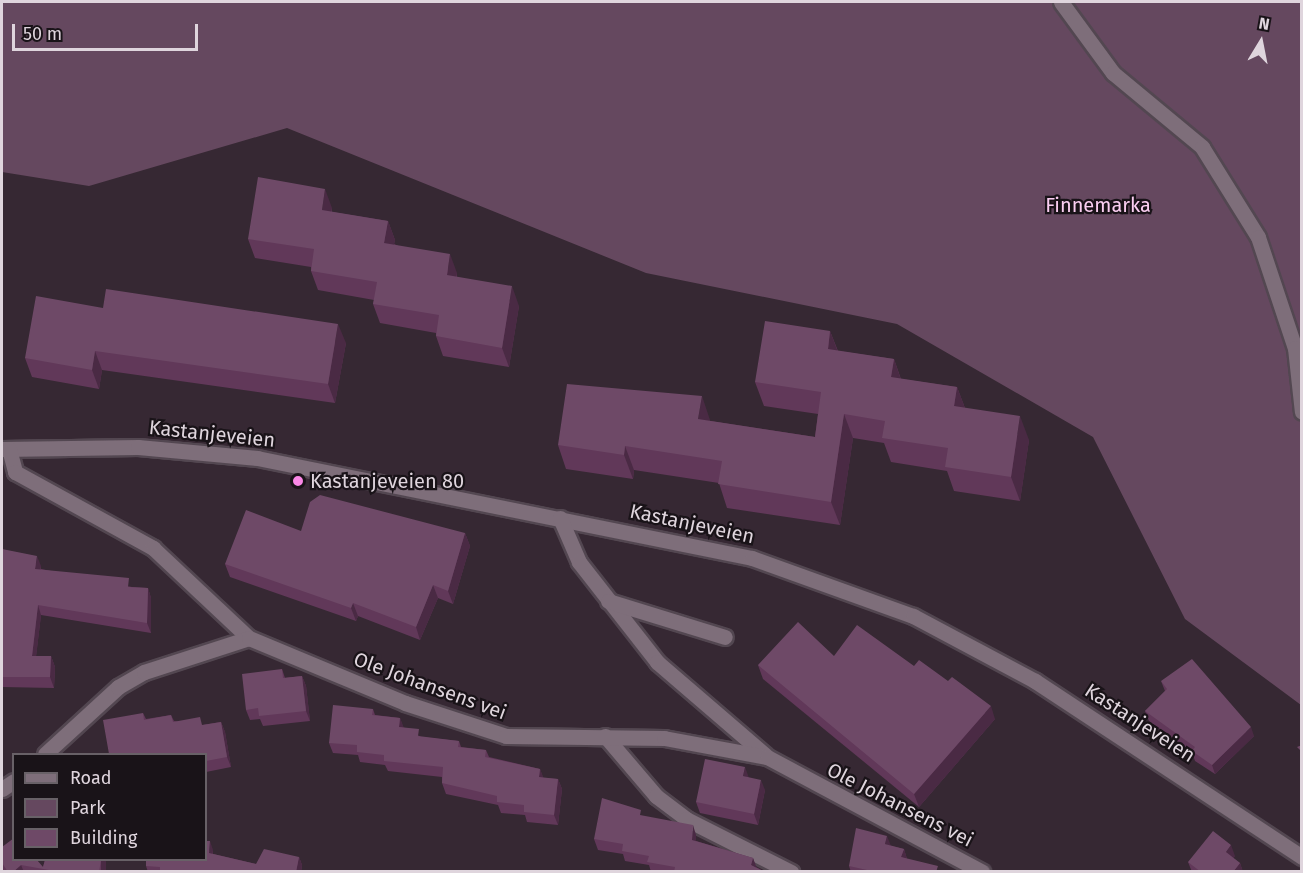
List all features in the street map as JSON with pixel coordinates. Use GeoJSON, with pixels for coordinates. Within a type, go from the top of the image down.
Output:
{"type":"FeatureCollection","features":[{"type":"Feature","properties":{"kind":"street"},"geometry":{"type":"LineString","coordinates":[[1061,2],[1113,73],[1203,147],[1258,237],[1295,348],[1302,412]]}},
{"type":"Feature","properties":{"kind":"street","name":"Kastanjeveien"},"geometry":{"type":"LineString","coordinates":[[5,449],[138,447],[257,458],[752,558],[913,616],[1064,698],[1302,857]]}},
{"type":"Feature","properties":{"kind":"street","name":"Ole Johansens vei"},"geometry":{"type":"LineString","coordinates":[[5,449],[15,472],[153,548],[249,638],[405,703],[506,736],[664,738],[767,757]]}},
{"type":"Feature","properties":{"kind":"street","name":"Ole Johansens vei"},"geometry":{"type":"LineString","coordinates":[[560,518],[579,562],[657,662],[767,757],[982,872]]}},
{"type":"Feature","properties":{"kind":"street"},"geometry":{"type":"LineString","coordinates":[[608,601],[725,637]]}},
{"type":"Feature","properties":{"kind":"street"},"geometry":{"type":"LineString","coordinates":[[46,753],[118,687],[144,672],[249,638]]}},
{"type":"Feature","properties":{"kind":"street"},"geometry":{"type":"LineString","coordinates":[[605,736],[656,796],[686,819],[791,872]]}},
{"type":"Feature","properties":{"kind":"green space","name":"Finnemarka"},"geometry":{"type":"Polygon","coordinates":[[[2,2],[1301,2],[1301,705],[1185,619],[1093,437],[897,324],[646,273],[287,128],[89,186],[2,172],[2,2]]]}},
{"type":"Feature","properties":{"kind":"building"},"geometry":{"type":"Polygon","coordinates":[[[258,177],[325,189],[322,210],[388,221],[384,243],[450,254],[447,275],[512,286],[502,348],[436,336],[439,315],[373,304],[377,282],[311,271],[314,249],[248,239],[258,177]]]}},
{"type":"Feature","properties":{"kind":"building"},"geometry":{"type":"Polygon","coordinates":[[[106,289],[338,324],[328,384],[95,351],[92,370],[25,358],[36,296],[103,308],[106,289]]]}},
{"type":"Feature","properties":{"kind":"building"},"geometry":{"type":"Polygon","coordinates":[[[765,321],[830,331],[828,349],[894,359],[891,377],[957,387],[954,406],[1020,416],[1011,477],[945,467],[948,448],[882,438],[885,421],[844,414],[831,502],[718,484],[722,461],[625,446],[624,455],[558,445],[567,384],[702,396],[698,419],[815,437],[821,392],[755,382],[765,321]]]}},
{"type":"Feature","properties":{"kind":"building"},"geometry":{"type":"Polygon","coordinates":[[[320,495],[465,533],[448,591],[433,585],[416,627],[353,603],[351,608],[225,564],[246,510],[301,531],[310,502],[320,495]]]}},
{"type":"Feature","properties":{"kind":"building"},"geometry":{"type":"Polygon","coordinates":[[[2,549],[37,556],[35,569],[129,578],[128,587],[148,588],[147,623],[38,605],[32,656],[51,656],[50,677],[2,677],[2,549]]]}},
{"type":"Feature","properties":{"kind":"building"},"geometry":{"type":"Polygon","coordinates":[[[798,622],[834,656],[857,625],[914,666],[919,660],[948,681],[952,677],[991,706],[914,794],[758,665],[798,622]]]}},
{"type":"Feature","properties":{"kind":"building"},"geometry":{"type":"Polygon","coordinates":[[[1192,659],[1251,727],[1212,765],[1192,751],[1195,747],[1145,711],[1167,689],[1161,681],[1192,659]]]}},
{"type":"Feature","properties":{"kind":"building"},"geometry":{"type":"Polygon","coordinates":[[[282,669],[283,678],[302,676],[306,711],[259,716],[258,708],[246,710],[242,674],[282,669]]]}},
{"type":"Feature","properties":{"kind":"building"},"geometry":{"type":"Polygon","coordinates":[[[333,705],[373,709],[372,715],[400,718],[399,727],[419,729],[418,736],[459,741],[458,747],[486,750],[485,757],[540,769],[539,777],[558,779],[554,815],[524,812],[524,805],[497,802],[497,796],[442,783],[443,767],[384,761],[384,755],[357,752],[357,745],[329,743],[333,705]]]}},
{"type":"Feature","properties":{"kind":"building"},"geometry":{"type":"Polygon","coordinates":[[[143,713],[144,720],[171,715],[173,722],[200,717],[202,725],[221,722],[227,757],[207,761],[207,753],[109,753],[103,720],[143,713]]]}},
{"type":"Feature","properties":{"kind":"building"},"geometry":{"type":"Polygon","coordinates":[[[705,759],[745,767],[743,776],[761,780],[754,814],[696,802],[705,759]]]}},
{"type":"Feature","properties":{"kind":"building"},"geometry":{"type":"Polygon","coordinates":[[[602,798],[641,810],[640,815],[693,825],[692,840],[753,858],[751,865],[765,872],[674,872],[675,867],[647,862],[649,856],[622,851],[623,844],[594,839],[602,798]]]}},
{"type":"Feature","properties":{"kind":"building"},"geometry":{"type":"Polygon","coordinates":[[[856,828],[887,836],[885,844],[904,849],[901,857],[938,866],[936,872],[866,872],[867,870],[849,866],[856,828]]]}},
{"type":"Feature","properties":{"kind":"building"},"geometry":{"type":"Polygon","coordinates":[[[1213,831],[1231,845],[1226,852],[1240,863],[1233,872],[1201,872],[1188,862],[1213,831]]]}},
{"type":"Feature","properties":{"kind":"building"},"geometry":{"type":"Polygon","coordinates":[[[12,840],[12,861],[38,861],[43,867],[45,861],[101,861],[99,872],[60,872],[21,865],[13,872],[8,872],[2,863],[2,847],[12,840]]]}},
{"type":"Feature","properties":{"kind":"building"},"geometry":{"type":"Polygon","coordinates":[[[207,841],[210,841],[209,853],[256,864],[264,849],[299,857],[296,872],[160,872],[160,867],[146,866],[146,861],[207,861],[207,841]]]}},
{"type":"Feature","properties":{"kind":"place","name":"Kastanjeveien 80"},"geometry":{"type":"Point","coordinates":[298,481]}}]}
